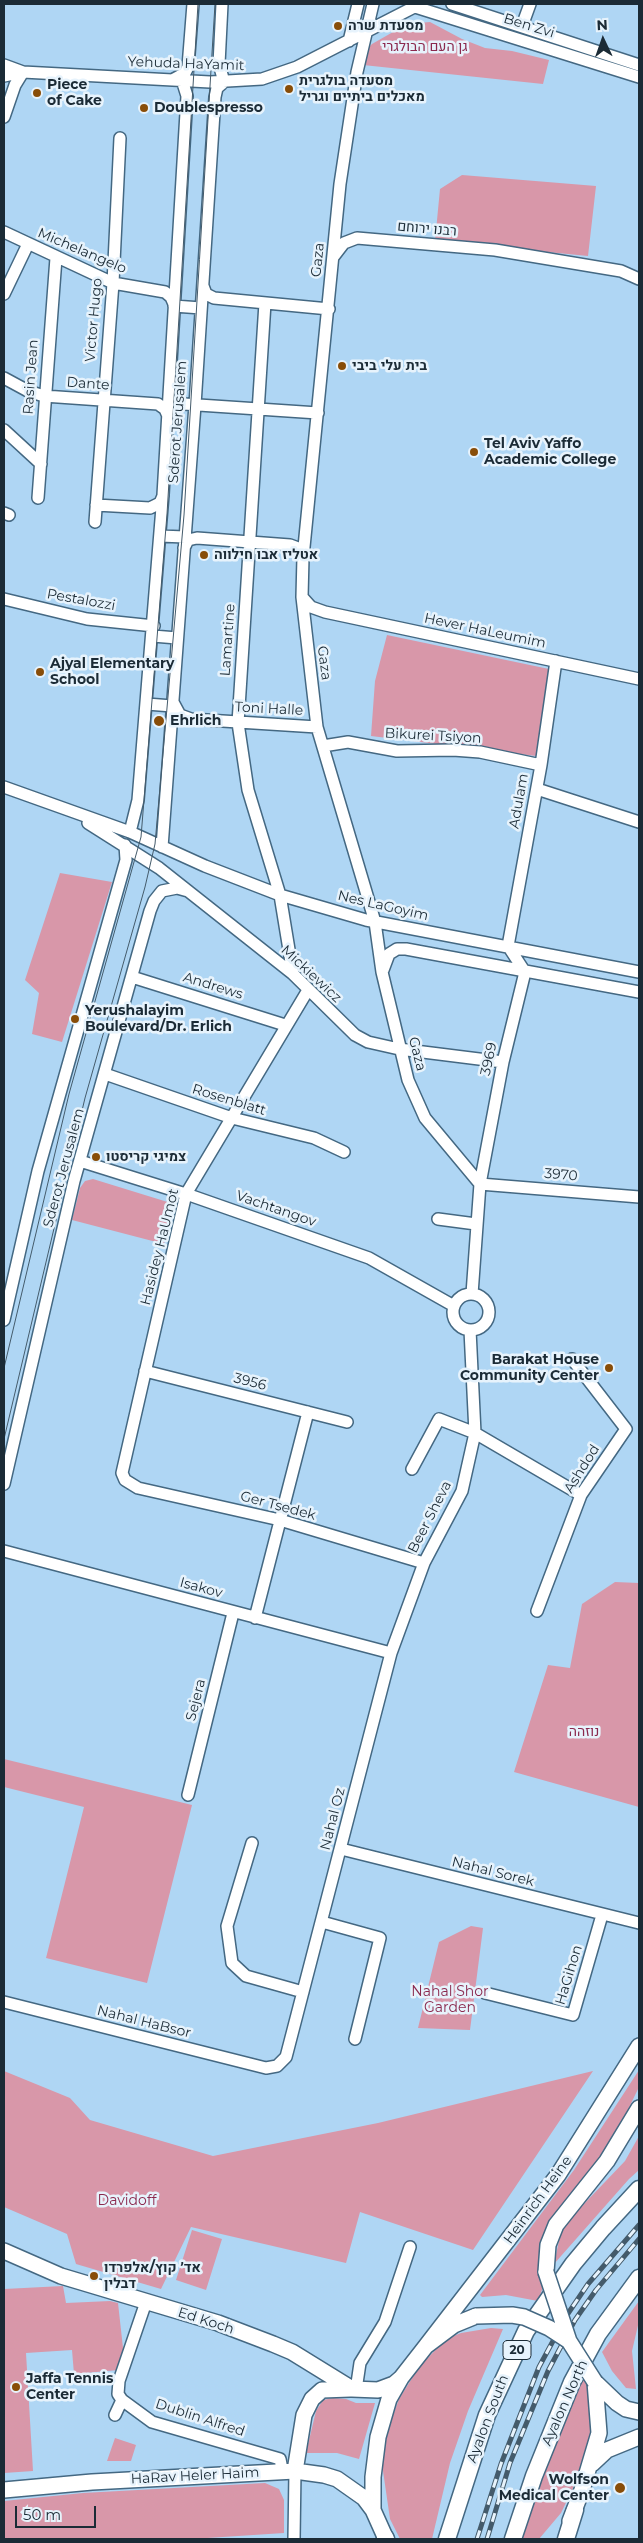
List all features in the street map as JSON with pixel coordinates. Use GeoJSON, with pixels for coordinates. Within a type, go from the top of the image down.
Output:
{"type":"FeatureCollection","features":[{"type":"Feature","properties":{"kind":"highway","name":"Ayalon South"},"geometry":{"type":"LineString","coordinates":[[447,2539],[487,2415],[526,2331],[573,2264],[602,2228],[639,2189]]}},
{"type":"Feature","properties":{"kind":"highway","name":"Ayalon North"},"geometry":{"type":"LineString","coordinates":[[514,2539],[531,2485],[572,2382],[598,2334],[639,2278]]}},
{"type":"Feature","properties":{"kind":"highway"},"geometry":{"type":"LineString","coordinates":[[566,2539],[575,2510]]}},
{"type":"Feature","properties":{"kind":"main road","name":"Heinrich Heine"},"geometry":{"type":"LineString","coordinates":[[426,2346],[558,2175],[639,2046]]}},
{"type":"Feature","properties":{"kind":"main road"},"geometry":{"type":"LineString","coordinates":[[639,2108],[607,2161],[556,2225],[548,2245],[546,2272],[568,2341],[598,2389],[626,2409],[639,2412]]}},
{"type":"Feature","properties":{"kind":"main road","name":"Ed Koch"},"geometry":{"type":"LineString","coordinates":[[4,2251],[61,2276],[218,2323],[273,2344],[292,2352],[354,2389]]}},
{"type":"Feature","properties":{"kind":"main road"},"geometry":{"type":"LineString","coordinates":[[386,2539],[373,2510],[374,2457],[378,2437],[389,2399],[401,2378],[426,2346],[454,2325],[476,2316],[498,2314],[524,2317],[549,2328],[568,2341]]}},
{"type":"Feature","properties":{"kind":"main road"},"geometry":{"type":"LineString","coordinates":[[295,2471],[304,2415],[312,2399],[326,2390],[378,2390],[394,2384],[401,2378]]}},
{"type":"Feature","properties":{"kind":"main road"},"geometry":{"type":"LineString","coordinates":[[560,2539],[575,2510],[589,2470],[598,2433],[598,2389]]}},
{"type":"Feature","properties":{"kind":"main road"},"geometry":{"type":"LineString","coordinates":[[589,2470],[606,2450],[639,2437]]}},
{"type":"Feature","properties":{"kind":"main road","name":"HaRav Heler Haim"},"geometry":{"type":"LineString","coordinates":[[4,2490],[101,2481],[295,2471],[324,2475],[344,2482],[364,2498],[373,2510]]}},
{"type":"Feature","properties":{"kind":"street"},"geometry":{"type":"LineString","coordinates":[[177,80],[188,70],[193,4]]}},
{"type":"Feature","properties":{"kind":"street"},"geometry":{"type":"LineString","coordinates":[[222,4],[219,64],[224,82]]}},
{"type":"Feature","properties":{"kind":"street"},"geometry":{"type":"LineString","coordinates":[[349,42],[358,4]]}},
{"type":"Feature","properties":{"kind":"street","name":"Gaza"},"geometry":{"type":"LineString","coordinates":[[373,4],[346,138],[302,557],[302,597],[317,727],[375,922],[382,972],[399,1049],[413,1096],[425,1118],[480,1184]]}},
{"type":"Feature","properties":{"kind":"street","name":"Ben Zvi"},"geometry":{"type":"LineString","coordinates":[[452,4],[639,65]]}},
{"type":"Feature","properties":{"kind":"street"},"geometry":{"type":"LineString","coordinates":[[522,26],[530,4]]}},
{"type":"Feature","properties":{"kind":"street","name":"Yehuda HaYamit"},"geometry":{"type":"LineString","coordinates":[[4,76],[23,72],[224,82],[249,81],[275,75],[349,42],[414,5]]}},
{"type":"Feature","properties":{"kind":"street","name":"Ben Zvi"},"geometry":{"type":"LineString","coordinates":[[414,5],[639,77]]}},
{"type":"Feature","properties":{"kind":"street","name":"Yehuda HaYamit"},"geometry":{"type":"LineString","coordinates":[[4,64],[23,72]]}},
{"type":"Feature","properties":{"kind":"street"},"geometry":{"type":"LineString","coordinates":[[4,117],[9,99],[23,72]]}},
{"type":"Feature","properties":{"kind":"street","name":"Sderot Jerusalem"},"geometry":{"type":"LineString","coordinates":[[130,832],[138,800],[147,704],[168,416],[187,96],[177,80]]}},
{"type":"Feature","properties":{"kind":"street","name":"Sderot Jerusalem"},"geometry":{"type":"LineString","coordinates":[[162,847],[195,405],[215,97],[217,88],[224,82]]}},
{"type":"Feature","properties":{"kind":"street"},"geometry":{"type":"LineString","coordinates":[[4,86],[9,99]]}},
{"type":"Feature","properties":{"kind":"street","name":"Victor Hugo"},"geometry":{"type":"LineString","coordinates":[[95,522],[102,400],[113,284],[120,138]]}},
{"type":"Feature","properties":{"kind":"street"},"geometry":{"type":"LineString","coordinates":[[338,215],[345,229],[357,238]]}},
{"type":"Feature","properties":{"kind":"street","name":"Michelangelo"},"geometry":{"type":"LineString","coordinates":[[4,232],[113,284],[165,292],[171,297],[174,306]]}},
{"type":"Feature","properties":{"kind":"street"},"geometry":{"type":"LineString","coordinates":[[334,256],[344,243],[357,238],[495,250],[621,271],[639,280]]}},
{"type":"Feature","properties":{"kind":"street"},"geometry":{"type":"LineString","coordinates":[[4,294],[28,244]]}},
{"type":"Feature","properties":{"kind":"street","name":"Rasin Jean"},"geometry":{"type":"LineString","coordinates":[[38,498],[44,396],[56,258]]}},
{"type":"Feature","properties":{"kind":"street"},"geometry":{"type":"LineString","coordinates":[[203,285],[205,292],[211,297],[329,310]]}},
{"type":"Feature","properties":{"kind":"street","name":"Lamartine"},"geometry":{"type":"LineString","coordinates":[[265,303],[238,723],[248,790],[280,895],[294,974]]}},
{"type":"Feature","properties":{"kind":"street"},"geometry":{"type":"LineString","coordinates":[[174,306],[201,308]]}},
{"type":"Feature","properties":{"kind":"street","name":"Dante"},"geometry":{"type":"LineString","coordinates":[[4,378],[28,391],[44,396],[158,404],[164,408],[168,416]]}},
{"type":"Feature","properties":{"kind":"street"},"geometry":{"type":"LineString","coordinates":[[168,403],[318,414]]}},
{"type":"Feature","properties":{"kind":"street"},"geometry":{"type":"LineString","coordinates":[[4,430],[41,464]]}},
{"type":"Feature","properties":{"kind":"street"},"geometry":{"type":"LineString","coordinates":[[96,505],[150,508],[160,503],[163,495]]}},
{"type":"Feature","properties":{"kind":"street"},"geometry":{"type":"LineString","coordinates":[[160,536],[185,537]]}},
{"type":"Feature","properties":{"kind":"street"},"geometry":{"type":"LineString","coordinates":[[184,549],[188,540],[194,538],[294,545],[300,551],[302,557]]}},
{"type":"Feature","properties":{"kind":"street","name":"Hever HaLeumim"},"geometry":{"type":"LineString","coordinates":[[302,597],[311,607],[325,612],[639,679]]}},
{"type":"Feature","properties":{"kind":"street","name":"Pestalozzi"},"geometry":{"type":"LineString","coordinates":[[4,599],[87,619],[153,631],[177,638]]}},
{"type":"Feature","properties":{"kind":"street"},"geometry":{"type":"LineString","coordinates":[[305,628],[325,612]]}},
{"type":"Feature","properties":{"kind":"street","name":"Adulam"},"geometry":{"type":"LineString","coordinates":[[508,946],[541,765],[556,661]]}},
{"type":"Feature","properties":{"kind":"street"},"geometry":{"type":"LineString","coordinates":[[147,704],[172,702]]}},
{"type":"Feature","properties":{"kind":"street","name":"Toni Halle"},"geometry":{"type":"LineString","coordinates":[[172,702],[176,711],[185,718],[317,727]]}},
{"type":"Feature","properties":{"kind":"street","name":"Bikurei Tsiyon"},"geometry":{"type":"LineString","coordinates":[[323,746],[348,742],[397,752],[453,750],[480,752],[541,765]]}},
{"type":"Feature","properties":{"kind":"street"},"geometry":{"type":"LineString","coordinates":[[4,788],[67,811]]}},
{"type":"Feature","properties":{"kind":"street"},"geometry":{"type":"LineString","coordinates":[[536,789],[639,822]]}},
{"type":"Feature","properties":{"kind":"street","name":"Nes LaGoyim"},"geometry":{"type":"LineString","coordinates":[[67,811],[130,832],[205,866],[280,895],[375,922],[639,972]]}},
{"type":"Feature","properties":{"kind":"street","name":"Mickiewicz"},"geometry":{"type":"LineString","coordinates":[[67,811],[125,845],[159,868],[294,974],[355,1035],[368,1042],[399,1049],[503,1062]]}},
{"type":"Feature","properties":{"kind":"street","name":"Sderot Jerusalem"},"geometry":{"type":"LineString","coordinates":[[4,1320],[38,1171],[124,868],[127,854],[125,845]]}},
{"type":"Feature","properties":{"kind":"street","name":"Sderot Jerusalem"},"geometry":{"type":"LineString","coordinates":[[4,1484],[80,1161],[154,901],[158,895],[167,889],[188,891]]}},
{"type":"Feature","properties":{"kind":"street"},"geometry":{"type":"LineString","coordinates":[[508,946],[525,972]]}},
{"type":"Feature","properties":{"kind":"street"},"geometry":{"type":"LineString","coordinates":[[382,972],[389,954],[401,948],[639,992]]}},
{"type":"Feature","properties":{"kind":"street","name":"3969"},"geometry":{"type":"LineString","coordinates":[[480,1184],[503,1062],[525,972]]}},
{"type":"Feature","properties":{"kind":"street","name":"Andrews"},"geometry":{"type":"LineString","coordinates":[[132,977],[285,1025]]}},
{"type":"Feature","properties":{"kind":"street","name":"Hasidey HaUmot"},"geometry":{"type":"LineString","coordinates":[[125,1480],[122,1466],[186,1194],[285,1025],[308,990]]}},
{"type":"Feature","properties":{"kind":"street","name":"Rosenblatt"},"geometry":{"type":"LineString","coordinates":[[106,1074],[232,1118],[314,1138],[344,1152]]}},
{"type":"Feature","properties":{"kind":"street","name":"Vachtangov"},"geometry":{"type":"LineString","coordinates":[[80,1161],[186,1194],[369,1258],[454,1306]]}},
{"type":"Feature","properties":{"kind":"street"},"geometry":{"type":"LineString","coordinates":[[472,1294],[480,1184]]}},
{"type":"Feature","properties":{"kind":"street","name":"3970"},"geometry":{"type":"LineString","coordinates":[[480,1184],[639,1197]]}},
{"type":"Feature","properties":{"kind":"street"},"geometry":{"type":"LineString","coordinates":[[438,1219],[476,1224]]}},
{"type":"Feature","properties":{"kind":"street"},"geometry":{"type":"LineString","coordinates":[[472,1294],[482,1298],[489,1313],[484,1324],[470,1330],[456,1322],[453,1311],[454,1306],[461,1297],[472,1294]]}},
{"type":"Feature","properties":{"kind":"street","name":"Beer Sheva"},"geometry":{"type":"LineString","coordinates":[[391,1653],[424,1563],[462,1491],[475,1433],[470,1330]]}},
{"type":"Feature","properties":{"kind":"street","name":"Ashdod"},"geometry":{"type":"LineString","coordinates":[[537,1611],[581,1495],[626,1429],[572,1359]]}},
{"type":"Feature","properties":{"kind":"street","name":"3956"},"geometry":{"type":"LineString","coordinates":[[145,1371],[347,1422]]}},
{"type":"Feature","properties":{"kind":"street"},"geometry":{"type":"LineString","coordinates":[[255,1618],[308,1412]]}},
{"type":"Feature","properties":{"kind":"street"},"geometry":{"type":"LineString","coordinates":[[412,1469],[439,1419],[475,1433],[581,1495]]}},
{"type":"Feature","properties":{"kind":"street","name":"Ger Tsedek"},"geometry":{"type":"LineString","coordinates":[[125,1480],[138,1488],[280,1520],[424,1563]]}},
{"type":"Feature","properties":{"kind":"street","name":"Isakov"},"geometry":{"type":"LineString","coordinates":[[4,1551],[233,1613],[391,1653]]}},
{"type":"Feature","properties":{"kind":"street","name":"Sejera"},"geometry":{"type":"LineString","coordinates":[[188,1795],[233,1613]]}},
{"type":"Feature","properties":{"kind":"street","name":"Nahal Oz"},"geometry":{"type":"LineString","coordinates":[[277,2066],[286,2057],[391,1653]]}},
{"type":"Feature","properties":{"kind":"street"},"geometry":{"type":"LineString","coordinates":[[252,1843],[226,1926],[232,1963],[246,1976],[303,1992]]}},
{"type":"Feature","properties":{"kind":"street","name":"Nahal Sorek"},"geometry":{"type":"LineString","coordinates":[[341,1849],[639,1923]]}},
{"type":"Feature","properties":{"kind":"street","name":"HaGihon"},"geometry":{"type":"LineString","coordinates":[[485,1993],[574,2015],[602,1915]]}},
{"type":"Feature","properties":{"kind":"street"},"geometry":{"type":"LineString","coordinates":[[322,1922],[380,1938],[355,2039]]}},
{"type":"Feature","properties":{"kind":"street","name":"Nahal HaBsor"},"geometry":{"type":"LineString","coordinates":[[4,2002],[256,2066],[266,2068],[277,2066]]}},
{"type":"Feature","properties":{"kind":"street"},"geometry":{"type":"LineString","coordinates":[[354,2389],[360,2364],[385,2322],[410,2247]]}},
{"type":"Feature","properties":{"kind":"street"},"geometry":{"type":"LineString","coordinates":[[115,2415],[122,2400],[118,2394],[119,2382],[146,2302]]}},
{"type":"Feature","properties":{"kind":"street","name":"Dublin Alfred"},"geometry":{"type":"LineString","coordinates":[[122,2400],[152,2422],[277,2460]]}},
{"type":"Feature","properties":{"kind":"street"},"geometry":{"type":"LineString","coordinates":[[294,2539],[295,2471]]}},
{"type":"Feature","properties":{"kind":"green space","name":"גן העם הבולגרי"},"geometry":{"type":"Polygon","coordinates":[[[430,22],[462,39],[485,48],[512,51],[549,60],[543,84],[363,65],[368,48],[372,44],[407,24],[430,22]]]}},
{"type":"Feature","properties":{"kind":"green space"},"geometry":{"type":"Polygon","coordinates":[[[462,175],[596,186],[588,256],[435,241],[440,189],[462,175]]]}},
{"type":"Feature","properties":{"kind":"green space"},"geometry":{"type":"Polygon","coordinates":[[[387,635],[549,669],[536,756],[371,736],[375,681],[387,635]]]}},
{"type":"Feature","properties":{"kind":"green space"},"geometry":{"type":"Polygon","coordinates":[[[60,873],[112,882],[62,1042],[32,1034],[39,993],[25,980],[60,873]]]}},
{"type":"Feature","properties":{"kind":"green space"},"geometry":{"type":"Polygon","coordinates":[[[93,1179],[174,1204],[164,1244],[72,1220],[80,1188],[85,1181],[93,1179]]]}},
{"type":"Feature","properties":{"kind":"green space","name":"נוזהה"},"geometry":{"type":"Polygon","coordinates":[[[615,1582],[639,1583],[639,1807],[514,1772],[548,1665],[570,1668],[582,1604],[615,1582]]]}},
{"type":"Feature","properties":{"kind":"green space"},"geometry":{"type":"Polygon","coordinates":[[[4,1759],[192,1805],[147,1983],[46,1958],[84,1807],[4,1787],[4,1759]]]}},
{"type":"Feature","properties":{"kind":"green space","name":"Nahal Shor Garden"},"geometry":{"type":"Polygon","coordinates":[[[471,1926],[483,1928],[470,2030],[418,2028],[439,1942],[471,1926]]]}},
{"type":"Feature","properties":{"kind":"green space"},"geometry":{"type":"Polygon","coordinates":[[[639,2070],[639,2087],[620,2126],[598,2161],[543,2235],[538,2270],[543,2287],[538,2301],[506,2295],[482,2297],[480,2295],[574,2170],[639,2070]]]}},
{"type":"Feature","properties":{"kind":"green space","name":"Davidoff"},"geometry":{"type":"Polygon","coordinates":[[[4,2071],[70,2098],[90,2120],[213,2156],[378,2123],[593,2071],[473,2250],[360,2212],[346,2263],[191,2227],[161,2289],[76,2264],[67,2234],[4,2207],[4,2071]]]}},
{"type":"Feature","properties":{"kind":"green space"},"geometry":{"type":"Polygon","coordinates":[[[639,2136],[639,2170],[554,2264],[562,2227],[625,2161],[639,2136]]]}},
{"type":"Feature","properties":{"kind":"green space"},"geometry":{"type":"Polygon","coordinates":[[[192,2230],[222,2239],[206,2290],[176,2280],[192,2230]]]}},
{"type":"Feature","properties":{"kind":"green space","name":"Jaffa Tennis Center"},"geometry":{"type":"Polygon","coordinates":[[[63,2286],[66,2303],[110,2301],[118,2303],[124,2357],[119,2370],[74,2374],[72,2350],[26,2353],[33,2471],[4,2473],[4,2289],[63,2286]]]}},
{"type":"Feature","properties":{"kind":"green space"},"geometry":{"type":"Polygon","coordinates":[[[639,2301],[639,2321],[632,2351],[636,2389],[626,2388],[612,2371],[602,2352],[639,2301]]]}},
{"type":"Feature","properties":{"kind":"green space"},"geometry":{"type":"Polygon","coordinates":[[[491,2328],[503,2329],[468,2411],[450,2463],[432,2539],[400,2539],[390,2519],[382,2464],[386,2434],[399,2399],[419,2367],[446,2339],[461,2333],[491,2328]]]}},
{"type":"Feature","properties":{"kind":"green space"},"geometry":{"type":"Polygon","coordinates":[[[585,2376],[591,2397],[592,2430],[588,2448],[574,2486],[561,2513],[539,2539],[521,2539],[557,2434],[585,2376]]]}},
{"type":"Feature","properties":{"kind":"green space"},"geometry":{"type":"Polygon","coordinates":[[[333,2398],[346,2399],[356,2403],[375,2403],[359,2459],[337,2453],[306,2453],[316,2411],[323,2400],[333,2398]]]}},
{"type":"Feature","properties":{"kind":"green space"},"geometry":{"type":"Polygon","coordinates":[[[115,2438],[136,2445],[131,2461],[107,2461],[115,2438]]]}},
{"type":"Feature","properties":{"kind":"green space"},"geometry":{"type":"Polygon","coordinates":[[[265,2483],[279,2489],[284,2500],[284,2533],[192,2539],[4,2539],[4,2501],[83,2493],[265,2483]]]}},
{"type":"Feature","properties":{"kind":"tram line"},"geometry":{"type":"LineString","coordinates":[[4,1368],[69,1094],[141,837],[167,514],[198,4]]}},
{"type":"Feature","properties":{"kind":"tram line"},"geometry":{"type":"LineString","coordinates":[[4,1439],[85,1098],[145,887],[155,844],[184,515],[215,4]]}},
{"type":"Feature","properties":{"kind":"railway"},"geometry":{"type":"LineString","coordinates":[[477,2539],[501,2464],[539,2367],[567,2315],[588,2284],[639,2225]]}},
{"type":"Feature","properties":{"kind":"railway"},"geometry":{"type":"LineString","coordinates":[[487,2539],[510,2463],[548,2371],[575,2320],[596,2290],[639,2239]]}},
{"type":"Feature","properties":{"kind":"place","name":"מסעדת שרה"},"geometry":{"type":"Point","coordinates":[338,26]}},
{"type":"Feature","properties":{"kind":"place","name":"מסעדה בולגרית מאכלים ביתיים וגריל"},"geometry":{"type":"Point","coordinates":[289,89]}},
{"type":"Feature","properties":{"kind":"place","name":"Piece of Cake"},"geometry":{"type":"Point","coordinates":[37,93]}},
{"type":"Feature","properties":{"kind":"place","name":"Doublespresso"},"geometry":{"type":"Point","coordinates":[144,108]}},
{"type":"Feature","properties":{"kind":"place","name":"בית עלי ביבי"},"geometry":{"type":"Point","coordinates":[342,366]}},
{"type":"Feature","properties":{"kind":"place","name":"Tel Aviv Yaffo Academic College"},"geometry":{"type":"Point","coordinates":[474,452]}},
{"type":"Feature","properties":{"kind":"place","name":"אטליז אבו חילווה"},"geometry":{"type":"Point","coordinates":[204,555]}},
{"type":"Feature","properties":{"kind":"place","name":"Ajyal Elementary School"},"geometry":{"type":"Point","coordinates":[40,672]}},
{"type":"Feature","properties":{"kind":"place","name":"Ehrlich"},"geometry":{"type":"Point","coordinates":[159,721]}},
{"type":"Feature","properties":{"kind":"place","name":"Yerushalayim Boulevard/Dr. Erlich"},"geometry":{"type":"Point","coordinates":[75,1019]}},
{"type":"Feature","properties":{"kind":"place","name":"צמיגי קריסטו"},"geometry":{"type":"Point","coordinates":[96,1157]}},
{"type":"Feature","properties":{"kind":"place","name":"Barakat House Community Center"},"geometry":{"type":"Point","coordinates":[609,1368]}},
{"type":"Feature","properties":{"kind":"place","name":"אד׳ קוץ/אלפרדו דבלין"},"geometry":{"type":"Point","coordinates":[94,2276]}},
{"type":"Feature","properties":{"kind":"place","name":"Jaffa Tennis Center"},"geometry":{"type":"Point","coordinates":[16,2387]}},
{"type":"Feature","properties":{"kind":"place","name":"Wolfson Medical Center"},"geometry":{"type":"Point","coordinates":[620,2488]}}]}
